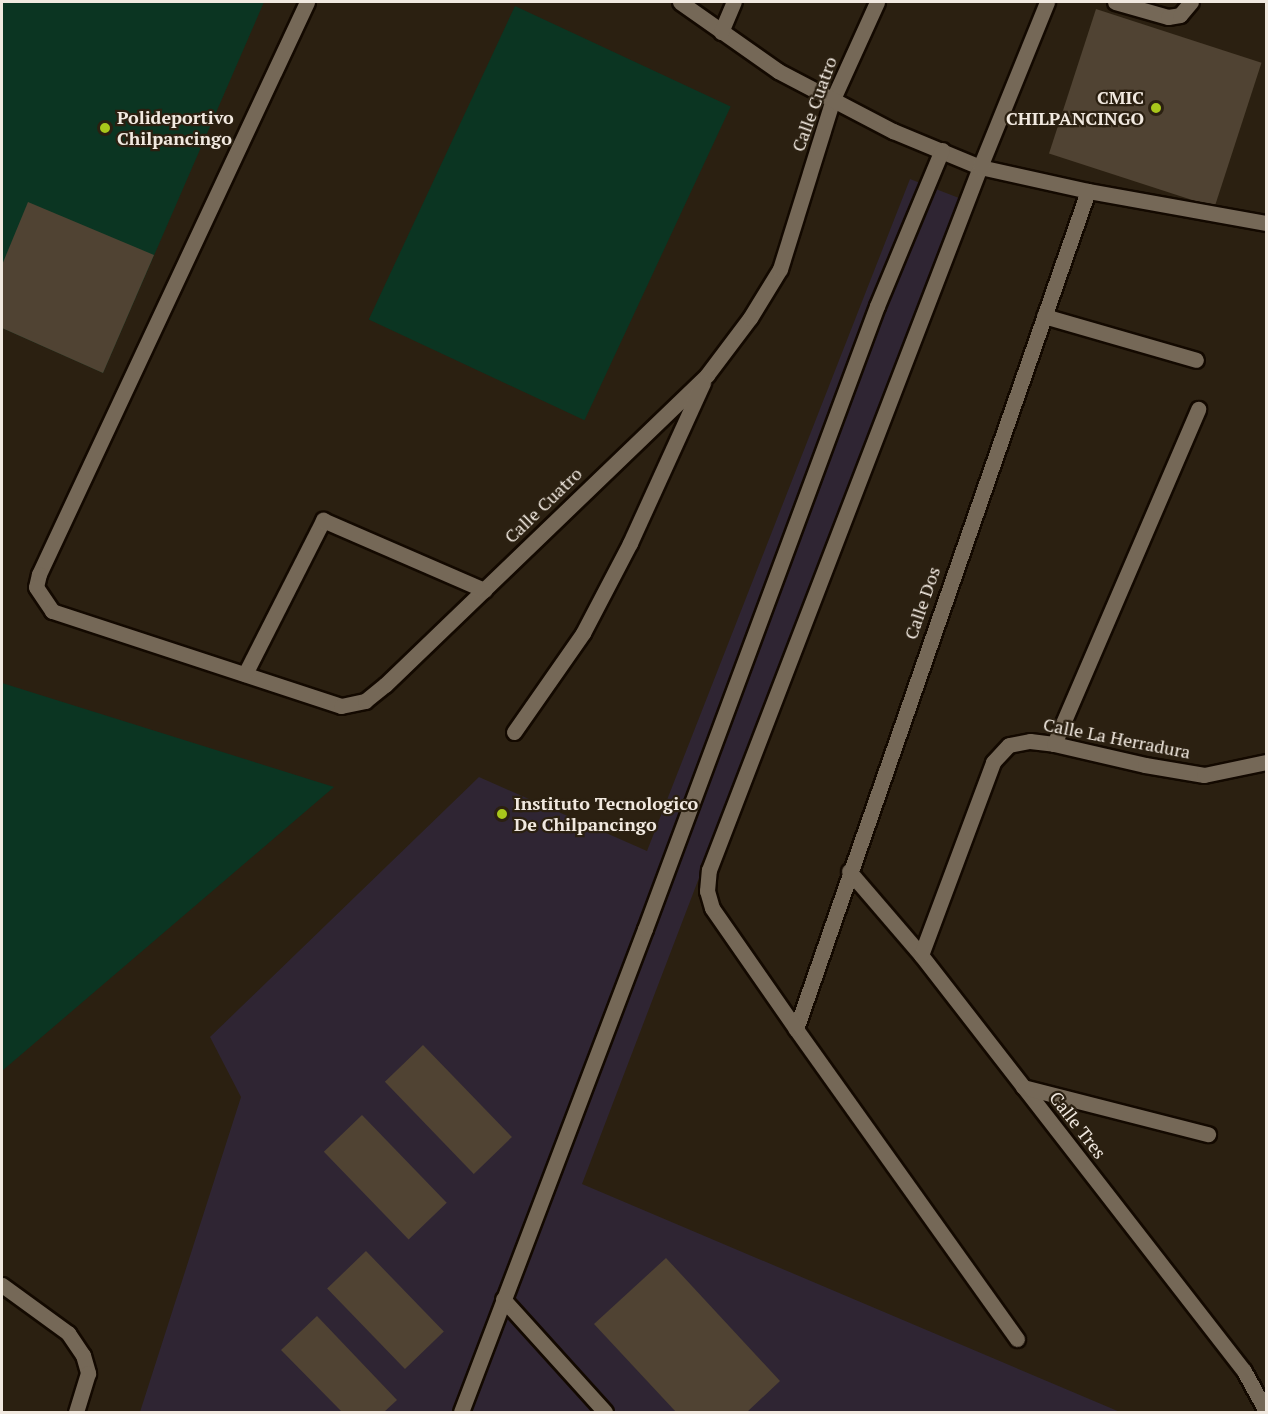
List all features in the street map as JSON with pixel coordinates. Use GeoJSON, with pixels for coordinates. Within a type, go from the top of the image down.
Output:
{"type":"FeatureCollection","features":[{"type":"Feature","properties":{"kind":"street","name":"Calle Cuatro"},"geometry":{"type":"LineString","coordinates":[[307,2],[44,563],[36,587],[52,611],[341,706],[364,701],[385,685],[707,375],[750,318],[780,268],[833,99],[877,2]]}},
{"type":"Feature","properties":{"kind":"street"},"geometry":{"type":"LineString","coordinates":[[680,2],[777,71],[893,131],[980,167],[1088,191],[1266,223]]}},
{"type":"Feature","properties":{"kind":"street"},"geometry":{"type":"LineString","coordinates":[[721,32],[734,2]]}},
{"type":"Feature","properties":{"kind":"street"},"geometry":{"type":"LineString","coordinates":[[1017,1339],[712,908],[708,891],[709,870],[980,167],[1047,2]]}},
{"type":"Feature","properties":{"kind":"street"},"geometry":{"type":"LineString","coordinates":[[1115,2],[1168,17],[1180,15],[1191,2]]}},
{"type":"Feature","properties":{"kind":"street"},"geometry":{"type":"LineString","coordinates":[[461,1413],[645,929],[877,306],[942,150]]}},
{"type":"Feature","properties":{"kind":"street","name":"Calle Dos"},"geometry":{"type":"LineString","coordinates":[[796,1029],[849,871],[1088,191]]}},
{"type":"Feature","properties":{"kind":"street"},"geometry":{"type":"LineString","coordinates":[[1044,316],[1196,360]]}},
{"type":"Feature","properties":{"kind":"street"},"geometry":{"type":"LineString","coordinates":[[514,732],[583,633],[630,543],[707,375]]}},
{"type":"Feature","properties":{"kind":"street"},"geometry":{"type":"LineString","coordinates":[[1054,744],[1198,409]]}},
{"type":"Feature","properties":{"kind":"street"},"geometry":{"type":"LineString","coordinates":[[244,674],[323,520],[484,590]]}},
{"type":"Feature","properties":{"kind":"street","name":"Calle La Herradura"},"geometry":{"type":"LineString","coordinates":[[921,955],[993,762],[1009,746],[1030,741],[1054,744],[1145,765],[1204,775],[1266,762]]}},
{"type":"Feature","properties":{"kind":"street","name":"Calle Tres"},"geometry":{"type":"LineString","coordinates":[[849,871],[921,955],[1244,1371],[1266,1411]]}},
{"type":"Feature","properties":{"kind":"street"},"geometry":{"type":"LineString","coordinates":[[1023,1087],[1208,1134]]}},
{"type":"Feature","properties":{"kind":"street"},"geometry":{"type":"LineString","coordinates":[[2,1285],[68,1333],[83,1355],[88,1373],[76,1413]]}},
{"type":"Feature","properties":{"kind":"street"},"geometry":{"type":"LineString","coordinates":[[503,1299],[605,1413]]}},
{"type":"Feature","properties":{"kind":"shaded area","name":"Instituto Tecnologico De Chilpancingo"},"geometry":{"type":"Polygon","coordinates":[[[910,179],[959,198],[582,1184],[1120,1412],[140,1412],[241,1097],[210,1037],[479,777],[647,851],[910,179]]]}},
{"type":"Feature","properties":{"kind":"green space","name":"Polideportivo Chilpancingo"},"geometry":{"type":"Polygon","coordinates":[[[2,2],[264,2],[103,373],[2,328],[2,2]]]}},
{"type":"Feature","properties":{"kind":"green space"},"geometry":{"type":"Polygon","coordinates":[[[515,6],[731,107],[584,420],[369,320],[515,6]]]}},
{"type":"Feature","properties":{"kind":"green space"},"geometry":{"type":"Polygon","coordinates":[[[2,683],[334,787],[2,1071],[2,683]]]}},
{"type":"Feature","properties":{"kind":"building","name":"CMIC CHILPANCINGO"},"geometry":{"type":"Polygon","coordinates":[[[1096,9],[1261,63],[1215,207],[1049,154],[1096,9]]]}},
{"type":"Feature","properties":{"kind":"building"},"geometry":{"type":"Polygon","coordinates":[[[28,202],[154,255],[103,373],[2,328],[2,265],[28,202]]]}},
{"type":"Feature","properties":{"kind":"building"},"geometry":{"type":"Polygon","coordinates":[[[423,1045],[512,1137],[474,1174],[385,1082],[423,1045]]]}},
{"type":"Feature","properties":{"kind":"building"},"geometry":{"type":"Polygon","coordinates":[[[362,1115],[447,1203],[409,1240],[324,1152],[362,1115]]]}},
{"type":"Feature","properties":{"kind":"building"},"geometry":{"type":"Polygon","coordinates":[[[366,1251],[444,1332],[405,1369],[327,1289],[366,1251]]]}},
{"type":"Feature","properties":{"kind":"building"},"geometry":{"type":"Polygon","coordinates":[[[666,1258],[780,1381],[747,1412],[676,1412],[594,1324],[666,1258]]]}},
{"type":"Feature","properties":{"kind":"building"},"geometry":{"type":"Polygon","coordinates":[[[317,1316],[397,1400],[384,1412],[342,1412],[281,1350],[317,1316]]]}},
{"type":"Feature","properties":{"kind":"place","name":"CMIC CHILPANCINGO"},"geometry":{"type":"Point","coordinates":[1156,108]}},
{"type":"Feature","properties":{"kind":"place","name":"Polideportivo Chilpancingo"},"geometry":{"type":"Point","coordinates":[105,128]}},
{"type":"Feature","properties":{"kind":"place","name":"Instituto Tecnologico De Chilpancingo"},"geometry":{"type":"Point","coordinates":[502,814]}}]}
